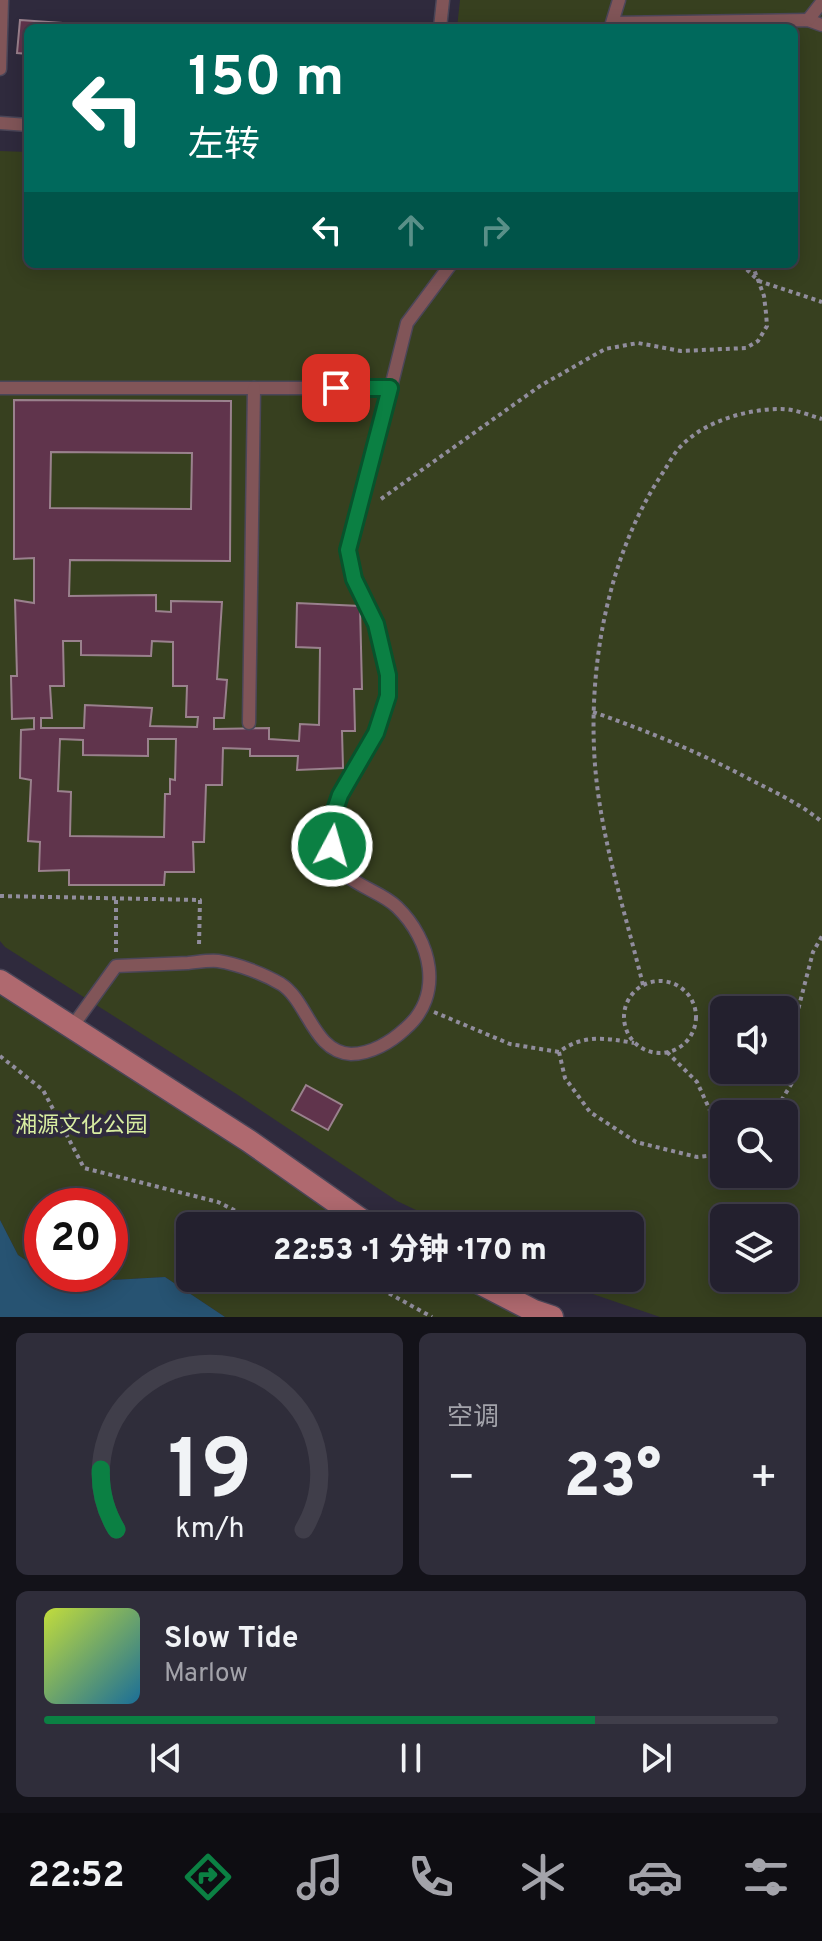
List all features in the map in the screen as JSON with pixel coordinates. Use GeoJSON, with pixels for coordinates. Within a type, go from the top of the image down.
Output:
{"type":"FeatureCollection","features":[{"type":"Feature","properties":{"kind":"main road"},"geometry":{"type":"LineString","coordinates":[[0,981],[249,1141],[350,1212]]}},
{"type":"Feature","properties":{"kind":"main road"},"geometry":{"type":"LineString","coordinates":[[497,1292],[552,1317]]}},
{"type":"Feature","properties":{"kind":"lane"},"geometry":{"type":"LineString","coordinates":[[0,69],[2,0]]}},
{"type":"Feature","properties":{"kind":"lane"},"geometry":{"type":"LineString","coordinates":[[440,24],[443,0]]}},
{"type":"Feature","properties":{"kind":"lane"},"geometry":{"type":"LineString","coordinates":[[611,24],[619,0]]}},
{"type":"Feature","properties":{"kind":"lane"},"geometry":{"type":"LineString","coordinates":[[808,20],[822,2]]}},
{"type":"Feature","properties":{"kind":"lane"},"geometry":{"type":"LineString","coordinates":[[650,24],[808,20],[822,25]]}},
{"type":"Feature","properties":{"kind":"lane"},"geometry":{"type":"LineString","coordinates":[[0,123],[24,125]]}},
{"type":"Feature","properties":{"kind":"lane"},"geometry":{"type":"LineString","coordinates":[[72,1027],[116,966],[218,961],[279,983],[298,999],[322,1040],[346,1053],[365,1052],[382,1045],[406,1029],[425,1008],[430,974],[415,930],[394,904],[346,875],[333,852],[332,830],[340,795],[376,733],[388,696],[388,675],[376,624],[354,579],[350,563],[350,538],[359,514],[407,323],[448,268]]}},
{"type":"Feature","properties":{"kind":"lane"},"geometry":{"type":"LineString","coordinates":[[0,388],[390,388]]}},
{"type":"Feature","properties":{"kind":"lane"},"geometry":{"type":"LineString","coordinates":[[249,723],[254,388]]}},
{"type":"Feature","properties":{"kind":"path"},"geometry":{"type":"LineString","coordinates":[[745,268],[759,281],[822,302]]}},
{"type":"Feature","properties":{"kind":"path"},"geometry":{"type":"LineString","coordinates":[[359,514],[540,386],[605,349],[638,343],[681,351],[746,348],[758,341],[767,326],[764,296],[754,268]]}},
{"type":"Feature","properties":{"kind":"path"},"geometry":{"type":"LineString","coordinates":[[643,985],[600,811],[594,750],[593,712],[608,597],[623,547],[646,497],[681,446],[707,427],[744,412],[783,409],[822,419]]}},
{"type":"Feature","properties":{"kind":"path"},"geometry":{"type":"LineString","coordinates":[[593,712],[657,734],[792,801],[822,822]]}},
{"type":"Feature","properties":{"kind":"path"},"geometry":{"type":"LineString","coordinates":[[0,896],[200,900],[199,962]]}},
{"type":"Feature","properties":{"kind":"path"},"geometry":{"type":"LineString","coordinates":[[116,898],[116,966]]}},
{"type":"Feature","properties":{"kind":"path"},"geometry":{"type":"LineString","coordinates":[[782,1100],[795,1078],[798,1010],[813,952],[822,936]]}},
{"type":"Feature","properties":{"kind":"path"},"geometry":{"type":"LineString","coordinates":[[425,1008],[510,1044],[559,1052],[574,1041],[588,1038],[635,1043],[649,1051],[667,1052],[682,1045],[696,1021],[693,1003],[687,993],[673,984],[655,981],[643,985],[629,997],[624,1014],[625,1027],[635,1043]]}},
{"type":"Feature","properties":{"kind":"path"},"geometry":{"type":"LineString","coordinates":[[559,1052],[565,1078],[590,1112],[636,1142],[697,1157],[710,1156]]}},
{"type":"Feature","properties":{"kind":"path"},"geometry":{"type":"LineString","coordinates":[[667,1052],[697,1082],[710,1110]]}},
{"type":"Feature","properties":{"kind":"path"},"geometry":{"type":"LineString","coordinates":[[0,1056],[43,1090],[84,1168],[218,1202],[238,1212]]}},
{"type":"Feature","properties":{"kind":"path"},"geometry":{"type":"LineString","coordinates":[[386,1292],[432,1317]]}},
{"type":"Feature","properties":{"kind":"green space"},"geometry":{"type":"Polygon","coordinates":[[[460,0],[822,0],[822,1317],[660,1317],[587,1292],[644,1292],[644,1212],[420,1212],[397,1201],[0,941],[0,151],[24,152],[24,268],[798,268],[798,24],[457,24],[460,0]]]}},
{"type":"Feature","properties":{"kind":"green space","name":"湘源文化公园"},"geometry":{"type":"Polygon","coordinates":[[[0,981],[349,1212],[176,1212],[176,1284],[165,1277],[128,1279],[128,1188],[24,1188],[24,1259],[18,1255],[0,1220],[0,981]]]}},
{"type":"Feature","properties":{"kind":"green space","name":"湘源文化公园"},"geometry":{"type":"Polygon","coordinates":[[[188,1292],[499,1292],[552,1317],[225,1317],[188,1292]]]}},
{"type":"Feature","properties":{"kind":"water"},"geometry":{"type":"Polygon","coordinates":[[[0,1220],[18,1255],[24,1259],[24,1292],[128,1292],[128,1279],[165,1277],[176,1284],[176,1292],[188,1292],[225,1317],[0,1317],[0,1220]]]}},
{"type":"Feature","properties":{"kind":"building"},"geometry":{"type":"Polygon","coordinates":[[[20,20],[77,24],[24,24],[24,54],[17,53],[20,20]]]}},
{"type":"Feature","properties":{"kind":"building"},"geometry":{"type":"Polygon","coordinates":[[[14,400],[231,401],[230,561],[70,560],[69,596],[156,595],[156,611],[171,612],[171,601],[222,602],[217,679],[227,680],[224,718],[214,718],[214,729],[269,728],[269,739],[299,741],[300,724],[319,725],[320,648],[296,647],[297,603],[360,606],[362,689],[354,689],[355,731],[342,731],[343,768],[297,770],[298,756],[250,756],[250,749],[223,748],[222,785],[206,785],[204,842],[193,842],[194,872],[165,872],[164,885],[69,885],[69,870],[39,871],[40,842],[28,841],[31,780],[20,778],[21,730],[34,729],[34,718],[12,719],[11,676],[17,676],[15,600],[34,603],[34,558],[14,559],[14,400]],[[51,452],[50,508],[191,509],[192,453],[51,452]],[[63,641],[64,686],[50,686],[52,718],[41,718],[41,728],[84,728],[85,705],[152,708],[150,726],[197,727],[198,717],[186,717],[187,686],[173,686],[173,642],[152,641],[151,656],[81,655],[81,641],[63,641]],[[60,739],[58,791],[71,792],[70,836],[164,837],[165,794],[170,794],[170,779],[175,780],[176,739],[148,739],[148,756],[83,755],[83,740],[60,739]]]}},
{"type":"Feature","properties":{"kind":"building"},"geometry":{"type":"Polygon","coordinates":[[[306,1085],[342,1105],[328,1130],[292,1110],[306,1085]]]}},
{"type":"Feature","properties":{"kind":"route"},"geometry":{"type":"LineString","coordinates":[[332,846],[335,810],[340,795],[376,733],[389,685],[376,624],[354,579],[348,550],[390,388],[336,388]]}}]}
